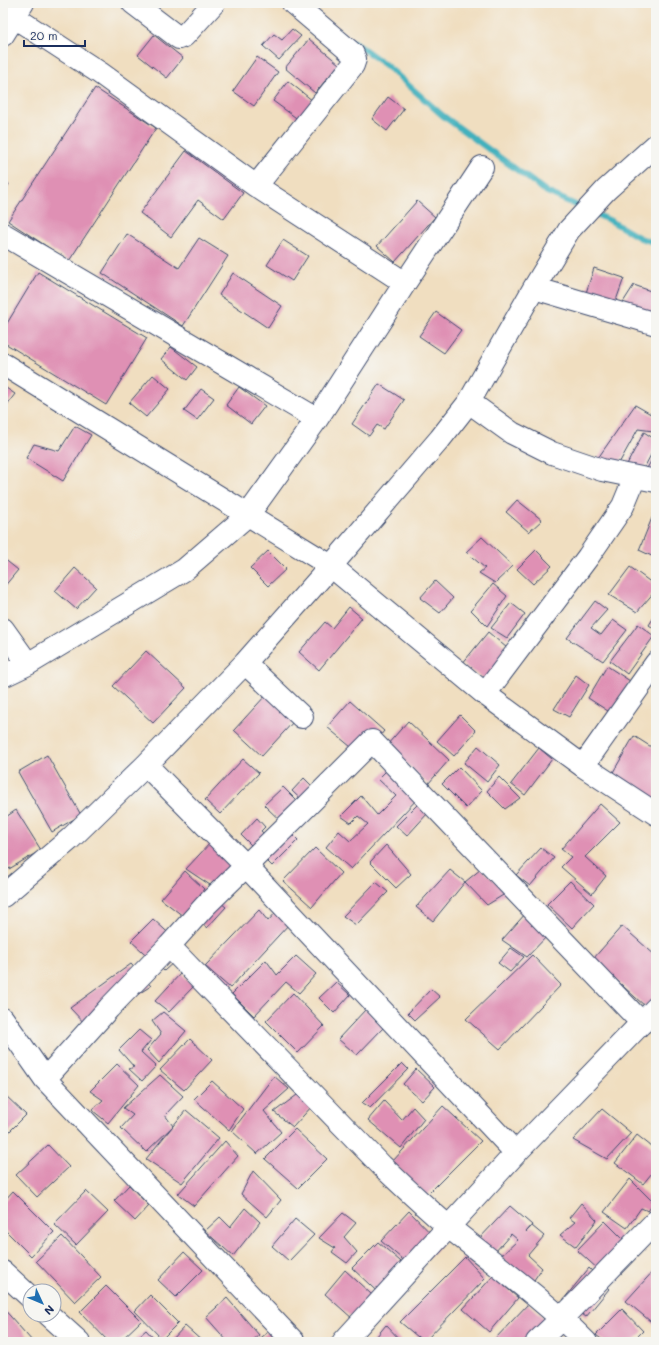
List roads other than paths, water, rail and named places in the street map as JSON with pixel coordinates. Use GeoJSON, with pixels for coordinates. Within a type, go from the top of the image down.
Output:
{"type":"FeatureCollection","features":[{"type":"Feature","properties":{"kind":"street"},"geometry":{"type":"LineString","coordinates":[[133,3],[179,38],[184,36],[214,3]]}},
{"type":"Feature","properties":{"kind":"street"},"geometry":{"type":"LineString","coordinates":[[256,186],[353,65],[355,59],[353,54],[293,3]]}},
{"type":"Feature","properties":{"kind":"street"},"geometry":{"type":"LineString","coordinates":[[3,35],[19,10],[100,73],[256,186],[405,283]]}},
{"type":"Feature","properties":{"kind":"street"},"geometry":{"type":"LineString","coordinates":[[3,896],[70,839],[146,764],[245,663],[331,566],[440,439],[469,402],[569,230],[606,190],[656,145]]}},
{"type":"Feature","properties":{"kind":"street"},"geometry":{"type":"LineString","coordinates":[[3,676],[28,664],[184,570],[248,514],[317,419],[482,167]]}},
{"type":"Feature","properties":{"kind":"street"},"geometry":{"type":"LineString","coordinates":[[3,234],[317,419]]}},
{"type":"Feature","properties":{"kind":"street"},"geometry":{"type":"LineString","coordinates":[[534,288],[656,324]]}},
{"type":"Feature","properties":{"kind":"street"},"geometry":{"type":"LineString","coordinates":[[3,364],[331,566],[485,694],[584,766],[656,814]]}},
{"type":"Feature","properties":{"kind":"street"},"geometry":{"type":"LineString","coordinates":[[469,402],[512,433],[552,453],[602,470],[656,481]]}},
{"type":"Feature","properties":{"kind":"street"},"geometry":{"type":"LineString","coordinates":[[485,694],[588,557],[623,506],[635,477]]}},
{"type":"Feature","properties":{"kind":"street"},"geometry":{"type":"LineString","coordinates":[[3,629],[28,664]]}},
{"type":"Feature","properties":{"kind":"street"},"geometry":{"type":"LineString","coordinates":[[245,663],[302,717]]}},
{"type":"Feature","properties":{"kind":"street"},"geometry":{"type":"LineString","coordinates":[[584,766],[656,663]]}},
{"type":"Feature","properties":{"kind":"street"},"geometry":{"type":"LineString","coordinates":[[45,1079],[205,906],[372,741],[649,1016],[516,1153],[343,1342]]}},
{"type":"Feature","properties":{"kind":"street"},"geometry":{"type":"LineString","coordinates":[[146,764],[246,866],[516,1153]]}},
{"type":"Feature","properties":{"kind":"street"},"geometry":{"type":"LineString","coordinates":[[169,946],[382,1166],[448,1226],[562,1318],[586,1342]]}},
{"type":"Feature","properties":{"kind":"street"},"geometry":{"type":"LineString","coordinates":[[3,1019],[45,1079],[294,1342]]}},
{"type":"Feature","properties":{"kind":"street"},"geometry":{"type":"LineString","coordinates":[[537,1342],[656,1220]]}},
{"type":"Feature","properties":{"kind":"street"},"geometry":{"type":"LineString","coordinates":[[3,1272],[22,1290]]}},
{"type":"Feature","properties":{"kind":"street"},"geometry":{"type":"LineString","coordinates":[[58,1323],[78,1342]]}},
{"type":"Feature","properties":{"kind":"waterway"},"geometry":{"type":"LineString","coordinates":[[354,42],[387,66],[442,115],[547,192],[611,221],[640,238],[656,243]]}}]}
